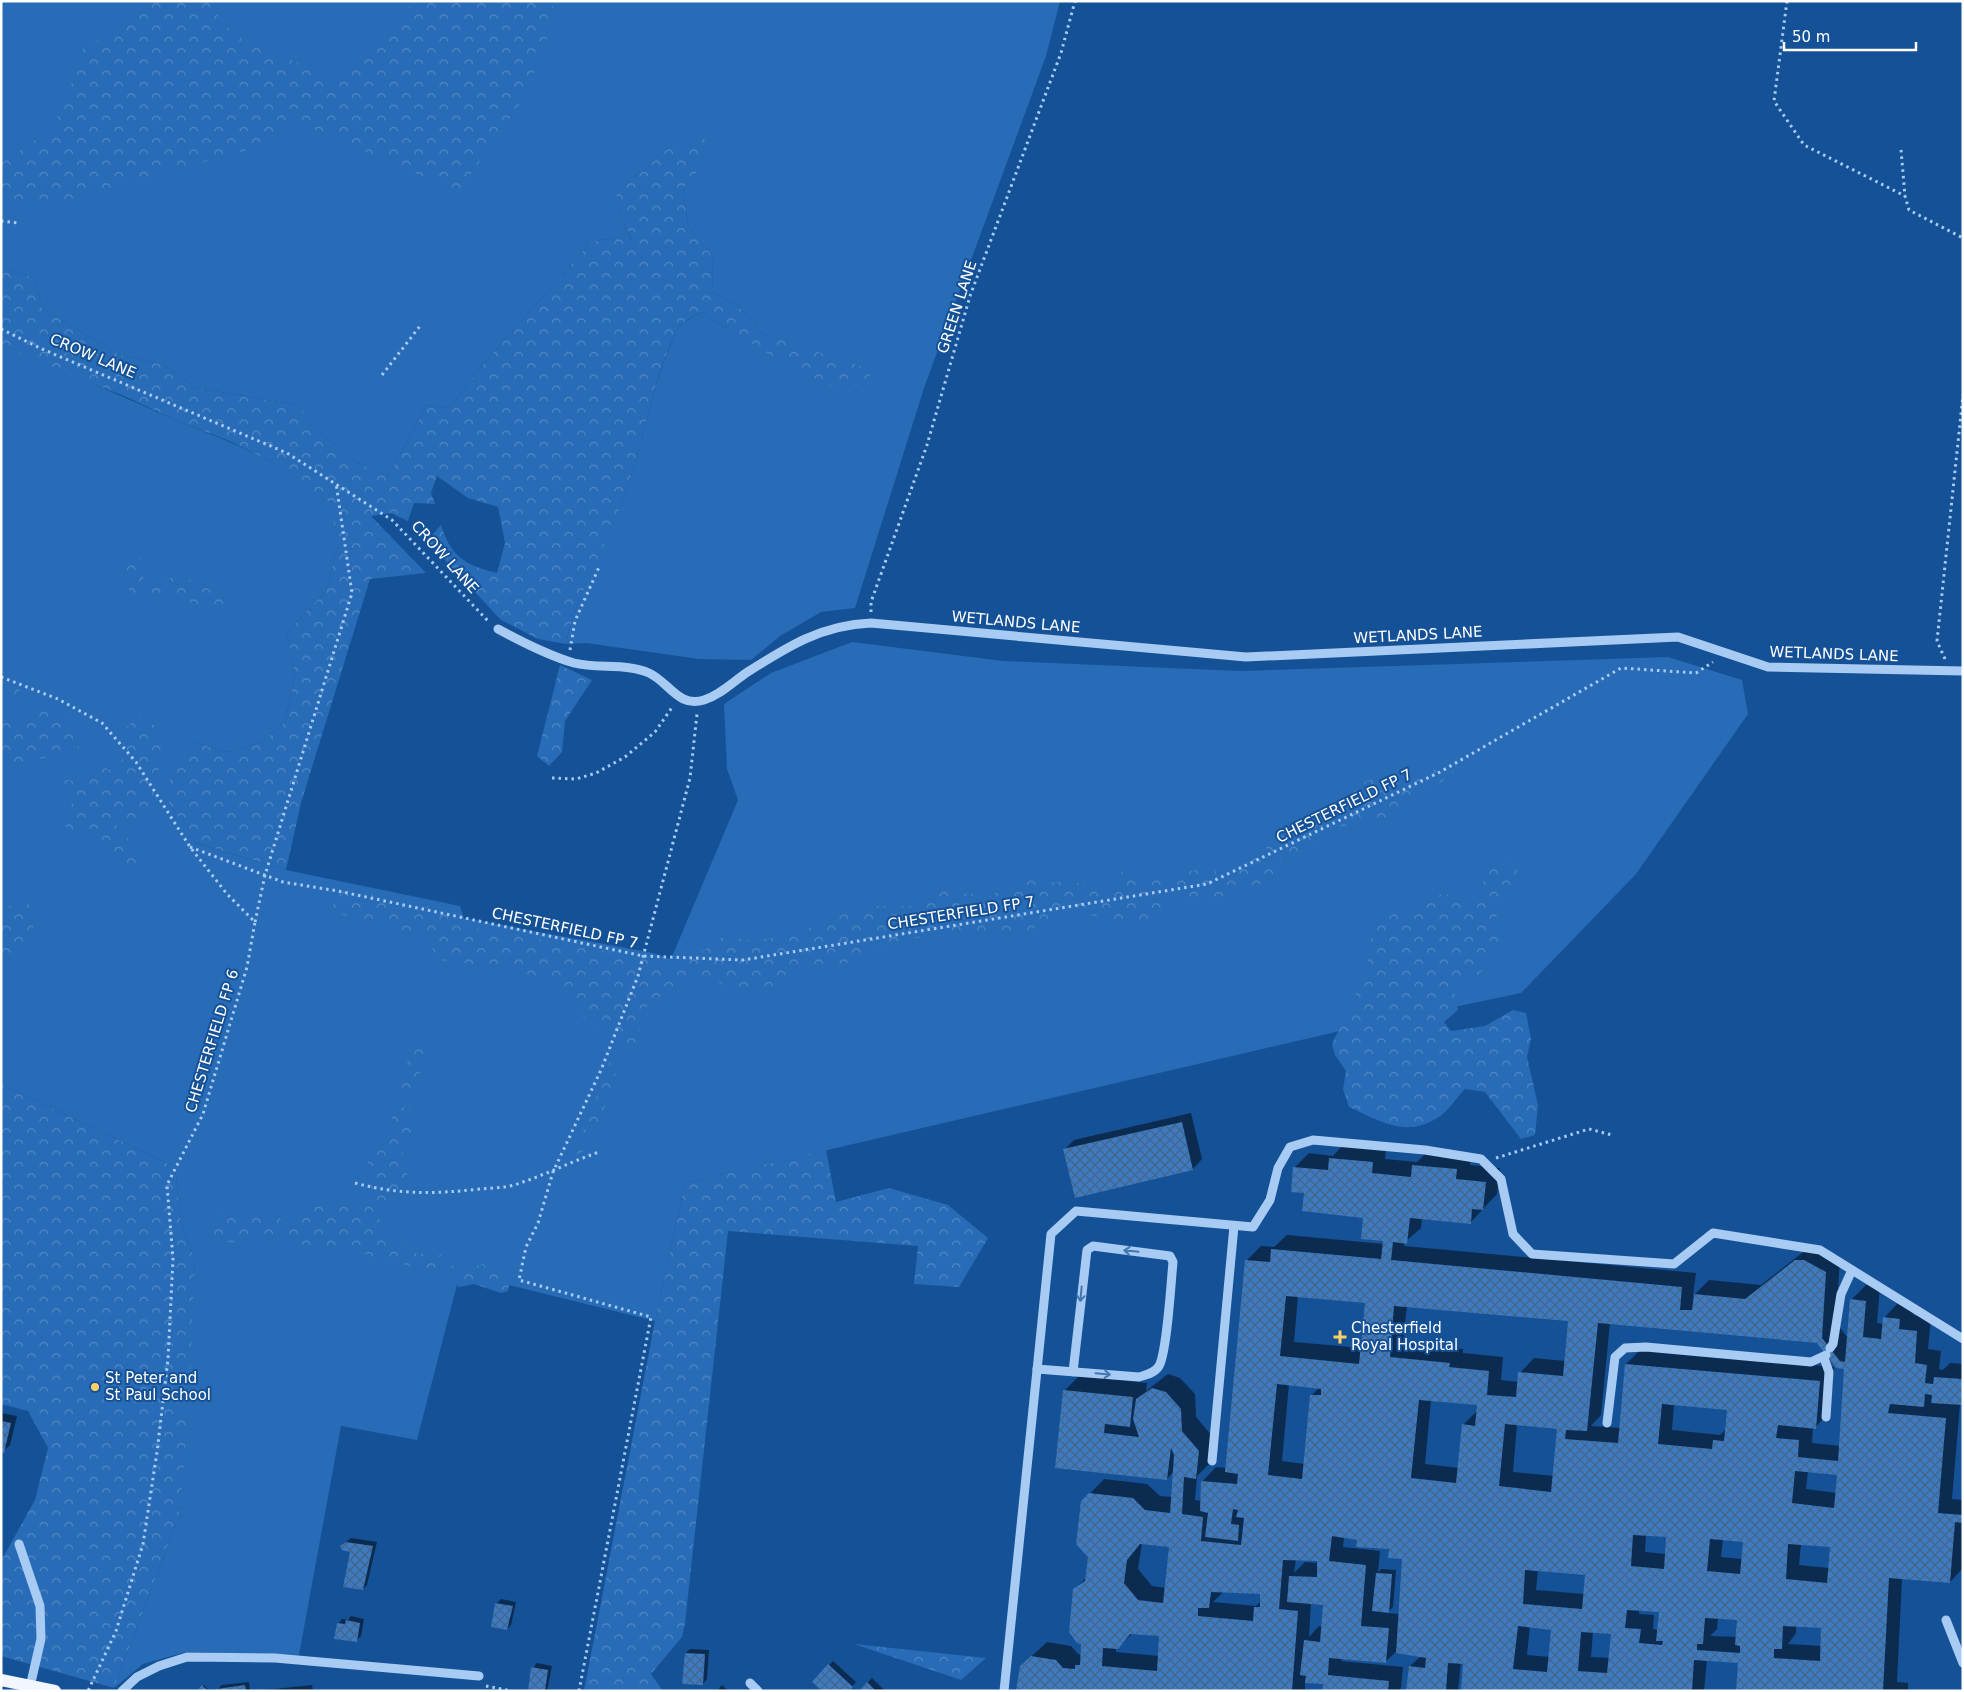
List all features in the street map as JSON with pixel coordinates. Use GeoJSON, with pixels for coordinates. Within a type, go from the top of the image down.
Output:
{"type":"FeatureCollection","features":[{"type":"Feature","properties":{"kind":"main road"},"geometry":{"type":"LineString","coordinates":[[1,1680],[55,1691]]}},
{"type":"Feature","properties":{"kind":"street","name":"WETLANDS LANE"},"geometry":{"type":"LineString","coordinates":[[871,623],[1246,657],[1678,637],[1768,667],[1963,671]]}},
{"type":"Feature","properties":{"kind":"street"},"geometry":{"type":"LineString","coordinates":[[498,629],[527,644],[568,660],[649,673],[678,697],[698,701],[711,697],[748,672],[829,628],[871,623]]}},
{"type":"Feature","properties":{"kind":"street"},"geometry":{"type":"LineString","coordinates":[[1004,1691],[1051,1234],[1076,1211],[1253,1227],[1270,1200],[1278,1168],[1290,1147],[1314,1140],[1425,1150],[1481,1159],[1501,1179],[1513,1234],[1532,1254],[1674,1264],[1713,1233],[1820,1250],[1963,1339]]}},
{"type":"Feature","properties":{"kind":"street"},"geometry":{"type":"LineString","coordinates":[[1212,1461],[1234,1226]]}},
{"type":"Feature","properties":{"kind":"street"},"geometry":{"type":"LineString","coordinates":[[1037,1369],[1073,1372],[1139,1377],[1151,1374],[1159,1366],[1173,1262],[1170,1256],[1093,1246],[1087,1250],[1073,1372]]}},
{"type":"Feature","properties":{"kind":"street"},"geometry":{"type":"LineString","coordinates":[[1607,1423],[1615,1358],[1624,1348],[1646,1347],[1811,1362],[1827,1354],[1833,1344],[1841,1294],[1852,1270]]}},
{"type":"Feature","properties":{"kind":"street"},"geometry":{"type":"LineString","coordinates":[[1826,1417],[1829,1372],[1827,1354]]}},
{"type":"Feature","properties":{"kind":"street"},"geometry":{"type":"LineString","coordinates":[[19,1544],[40,1606],[41,1640],[30,1687]]}},
{"type":"Feature","properties":{"kind":"street"},"geometry":{"type":"LineString","coordinates":[[1946,1620],[1963,1663]]}},
{"type":"Feature","properties":{"kind":"street"},"geometry":{"type":"LineString","coordinates":[[122,1691],[137,1677],[159,1666],[187,1657],[276,1658],[479,1676]]}},
{"type":"Feature","properties":{"kind":"street"},"geometry":{"type":"LineString","coordinates":[[750,1682],[758,1691]]}},
{"type":"Feature","properties":{"kind":"path","name":"GREEN LANE"},"geometry":{"type":"LineString","coordinates":[[871,623],[871,602],[927,445],[970,296],[1061,53],[1075,1]]}},
{"type":"Feature","properties":{"kind":"path"},"geometry":{"type":"LineString","coordinates":[[1787,1],[1774,101],[1804,145],[1905,196]]}},
{"type":"Feature","properties":{"kind":"path"},"geometry":{"type":"LineString","coordinates":[[1901,150],[1905,196],[1909,210],[1963,238]]}},
{"type":"Feature","properties":{"kind":"path"},"geometry":{"type":"LineString","coordinates":[[1,221],[19,223]]}},
{"type":"Feature","properties":{"kind":"path"},"geometry":{"type":"LineString","coordinates":[[382,375],[420,326]]}},
{"type":"Feature","properties":{"kind":"path","name":"CROW LANE"},"geometry":{"type":"LineString","coordinates":[[1,329],[42,349],[287,453],[374,508],[404,531],[468,603],[498,629]]}},
{"type":"Feature","properties":{"kind":"path"},"geometry":{"type":"LineString","coordinates":[[1951,671],[1937,641],[1963,395]]}},
{"type":"Feature","properties":{"kind":"path","name":"CHESTERFIELD FP 6"},"geometry":{"type":"LineString","coordinates":[[88,1691],[116,1631],[143,1544],[168,1359],[173,1259],[167,1185],[203,1114],[247,967],[265,875],[352,593],[336,483]]}},
{"type":"Feature","properties":{"kind":"path"},"geometry":{"type":"LineString","coordinates":[[568,660],[575,621],[600,565]]}},
{"type":"Feature","properties":{"kind":"path","name":"CHESTERFIELD FP 7"},"geometry":{"type":"LineString","coordinates":[[190,847],[283,882],[338,891],[643,956],[743,960],[1207,884],[1440,772],[1621,668],[1696,673]]}},
{"type":"Feature","properties":{"kind":"path"},"geometry":{"type":"LineString","coordinates":[[1,677],[58,699],[102,723],[136,762],[190,847],[227,894],[255,922]]}},
{"type":"Feature","properties":{"kind":"path"},"geometry":{"type":"LineString","coordinates":[[552,778],[576,779],[596,773],[625,757],[655,732],[678,697]]}},
{"type":"Feature","properties":{"kind":"path"},"geometry":{"type":"LineString","coordinates":[[579,1691],[651,1316],[519,1280],[526,1247],[538,1223],[553,1172],[601,1070],[638,976],[690,778],[697,713]]}},
{"type":"Feature","properties":{"kind":"path"},"geometry":{"type":"LineString","coordinates":[[1484,1162],[1589,1128],[1612,1135]]}},
{"type":"Feature","properties":{"kind":"path"},"geometry":{"type":"LineString","coordinates":[[355,1183],[383,1190],[417,1194],[511,1186],[553,1172],[571,1162],[599,1152]]}},
{"type":"Feature","properties":{"kind":"green space"},"geometry":{"type":"Polygon","coordinates":[[[1,1],[1060,1],[1046,56],[924,388],[855,608],[821,612],[780,636],[751,660],[699,659],[586,643],[566,644],[577,607],[622,503],[660,372],[679,327],[701,312],[728,329],[811,351],[763,334],[739,307],[712,292],[713,257],[688,225],[683,187],[696,174],[662,152],[642,172],[616,188],[621,216],[632,242],[617,238],[592,241],[479,369],[450,408],[427,405],[388,476],[356,462],[324,435],[297,405],[196,388],[164,365],[118,354],[42,308],[34,278],[1,265],[1,1]]]}},
{"type":"Feature","properties":{"kind":"green space"},"geometry":{"type":"Polygon","coordinates":[[[151,1],[215,1],[218,17],[234,35],[336,80],[385,39],[414,1],[551,1],[550,5],[558,10],[525,97],[458,192],[294,121],[247,150],[42,207],[1,198],[1,164],[52,128],[68,95],[85,41],[110,40],[151,1]]]}},
{"type":"Feature","properties":{"kind":"green space"},"geometry":{"type":"Polygon","coordinates":[[[706,134],[696,174],[683,188],[688,225],[713,257],[712,292],[739,307],[763,334],[860,366],[871,374],[857,386],[829,386],[785,364],[701,312],[681,324],[660,371],[636,460],[622,503],[577,607],[566,644],[538,639],[501,620],[427,541],[441,525],[449,545],[461,558],[476,567],[497,573],[505,543],[498,507],[468,498],[437,476],[431,493],[435,504],[414,503],[408,521],[391,513],[371,516],[426,573],[370,579],[301,803],[286,870],[196,843],[169,804],[170,770],[194,742],[227,752],[263,742],[285,722],[295,675],[287,632],[325,592],[338,546],[330,503],[269,461],[232,442],[176,420],[1,344],[1,265],[34,278],[42,308],[118,354],[164,365],[196,388],[297,405],[324,435],[356,462],[388,476],[427,405],[450,408],[479,369],[592,241],[617,238],[632,241],[621,216],[615,188],[642,172],[662,152],[706,134]]]}},
{"type":"Feature","properties":{"kind":"green space"},"geometry":{"type":"Polygon","coordinates":[[[1,344],[245,449],[283,470],[330,503],[339,543],[325,592],[287,632],[295,675],[285,722],[263,742],[227,752],[194,742],[195,843],[286,870],[460,906],[464,918],[653,953],[671,959],[738,800],[727,769],[724,704],[771,673],[852,642],[1003,661],[1240,671],[1668,657],[1742,680],[1748,714],[1636,874],[1521,993],[1340,1031],[685,1183],[655,1321],[460,1273],[417,1440],[341,1426],[299,1655],[186,1652],[143,1664],[114,1688],[179,1516],[195,1260],[181,1222],[175,1167],[1,1084],[1,344]]]}},
{"type":"Feature","properties":{"kind":"green space"},"geometry":{"type":"Polygon","coordinates":[[[130,556],[140,558],[148,568],[141,582],[154,587],[170,578],[181,575],[228,599],[224,612],[212,611],[205,605],[195,606],[175,593],[166,599],[157,594],[150,598],[130,595],[129,583],[120,570],[130,556]]]}},
{"type":"Feature","properties":{"kind":"green space"},"geometry":{"type":"Polygon","coordinates":[[[560,665],[592,680],[565,721],[562,752],[549,766],[537,756],[560,665]]]}},
{"type":"Feature","properties":{"kind":"green space"},"geometry":{"type":"Polygon","coordinates":[[[1,681],[21,687],[13,702],[1,698],[1,681]]]}},
{"type":"Feature","properties":{"kind":"green space"},"geometry":{"type":"Polygon","coordinates":[[[39,700],[73,721],[71,728],[79,734],[79,748],[30,762],[20,772],[1,757],[1,707],[16,730],[39,700]]]}},
{"type":"Feature","properties":{"kind":"green space"},"geometry":{"type":"Polygon","coordinates":[[[141,715],[165,734],[156,785],[145,821],[130,829],[121,822],[113,822],[148,861],[137,873],[121,866],[85,826],[73,832],[64,825],[65,809],[75,802],[72,792],[59,790],[58,783],[61,779],[73,781],[76,786],[93,766],[100,765],[109,770],[122,761],[126,728],[141,715]]]}},
{"type":"Feature","properties":{"kind":"green space"},"geometry":{"type":"Polygon","coordinates":[[[1446,760],[1454,767],[1452,774],[1405,809],[1386,820],[1330,828],[1322,845],[1296,857],[1289,855],[1280,859],[1265,847],[1275,833],[1294,840],[1309,833],[1318,815],[1345,809],[1353,793],[1362,783],[1374,779],[1392,780],[1401,771],[1429,773],[1446,760]]]}},
{"type":"Feature","properties":{"kind":"green space"},"geometry":{"type":"Polygon","coordinates":[[[1255,855],[1271,860],[1278,867],[1274,878],[1266,879],[1254,889],[1240,877],[1240,885],[1227,899],[1204,897],[1195,902],[1182,892],[1166,889],[1157,896],[1165,911],[1145,924],[1125,925],[1105,917],[1068,913],[1027,932],[924,936],[861,954],[844,965],[813,965],[788,978],[776,987],[726,987],[710,976],[679,978],[671,989],[648,1005],[639,1019],[640,1033],[632,1050],[600,1031],[578,1012],[559,988],[518,970],[440,960],[422,934],[417,933],[406,937],[400,936],[393,925],[383,921],[372,923],[335,913],[333,903],[344,890],[361,895],[377,894],[413,911],[427,906],[450,910],[455,925],[636,956],[669,965],[695,957],[724,936],[752,941],[791,935],[865,906],[922,906],[944,891],[990,896],[1010,885],[1030,879],[1049,883],[1065,881],[1095,886],[1113,885],[1121,872],[1158,877],[1213,867],[1222,881],[1240,861],[1255,855]]]}},
{"type":"Feature","properties":{"kind":"green space"},"geometry":{"type":"Polygon","coordinates":[[[1515,862],[1521,881],[1497,906],[1496,925],[1504,945],[1478,975],[1451,978],[1458,1010],[1444,1022],[1451,1031],[1485,1026],[1513,1010],[1526,1013],[1531,1039],[1527,1057],[1538,1105],[1535,1135],[1521,1139],[1485,1092],[1465,1089],[1441,1115],[1426,1124],[1414,1127],[1403,1127],[1382,1122],[1349,1107],[1343,1089],[1346,1071],[1335,1055],[1332,1044],[1364,974],[1371,943],[1372,926],[1405,908],[1416,913],[1436,894],[1455,896],[1466,903],[1478,903],[1483,882],[1492,864],[1515,862]]]}},
{"type":"Feature","properties":{"kind":"green space"},"geometry":{"type":"Polygon","coordinates":[[[20,897],[32,908],[35,916],[34,924],[27,939],[1,962],[1,918],[5,910],[20,897]]]}},
{"type":"Feature","properties":{"kind":"green space"},"geometry":{"type":"Polygon","coordinates":[[[424,1042],[428,1050],[412,1096],[402,1091],[400,1080],[414,1045],[424,1042]]]}},
{"type":"Feature","properties":{"kind":"green space"},"geometry":{"type":"Polygon","coordinates":[[[612,1055],[618,1062],[612,1092],[582,1153],[573,1156],[578,1138],[585,1127],[612,1055]]]}},
{"type":"Feature","properties":{"kind":"green space","name":"St Peter and St Paul School"},"geometry":{"type":"Polygon","coordinates":[[[1,1084],[175,1167],[181,1222],[195,1260],[188,1421],[179,1516],[114,1688],[1,1656],[1,1561],[35,1500],[48,1448],[28,1411],[1,1404],[1,1084]]]}},
{"type":"Feature","properties":{"kind":"green space"},"geometry":{"type":"Polygon","coordinates":[[[400,1107],[410,1109],[412,1130],[402,1151],[407,1175],[398,1199],[386,1211],[375,1215],[386,1225],[383,1238],[411,1247],[417,1254],[431,1253],[446,1256],[453,1266],[457,1268],[462,1269],[484,1264],[487,1273],[502,1270],[511,1275],[508,1291],[501,1293],[474,1284],[459,1287],[451,1276],[444,1272],[428,1275],[407,1265],[375,1258],[339,1245],[326,1253],[264,1235],[248,1243],[222,1242],[206,1230],[223,1210],[261,1219],[274,1214],[293,1229],[299,1226],[299,1212],[312,1202],[342,1206],[362,1200],[368,1195],[368,1152],[383,1142],[393,1115],[400,1107]]]}},
{"type":"Feature","properties":{"kind":"green space"},"geometry":{"type":"Polygon","coordinates":[[[826,1150],[836,1202],[889,1188],[948,1205],[988,1238],[959,1287],[914,1284],[918,1246],[728,1231],[682,1637],[651,1674],[663,1691],[584,1691],[655,1321],[685,1183],[826,1150]]]}},
{"type":"Feature","properties":{"kind":"green space"},"geometry":{"type":"Polygon","coordinates":[[[854,1644],[986,1658],[961,1680],[854,1644]]]}},
{"type":"Feature","properties":{"kind":"building"},"geometry":{"type":"Polygon","coordinates":[[[1182,1122],[1193,1170],[1075,1198],[1063,1149],[1182,1122]]]}},
{"type":"Feature","properties":{"kind":"building","name":"Chesterfield Royal Hospital"},"geometry":{"type":"Polygon","coordinates":[[[1329,1158],[1373,1162],[1372,1173],[1411,1177],[1412,1165],[1457,1169],[1456,1179],[1486,1182],[1483,1210],[1472,1209],[1471,1224],[1410,1218],[1407,1244],[1393,1242],[1391,1260],[1682,1287],[1680,1310],[1692,1310],[1694,1294],[1745,1299],[1795,1260],[1804,1260],[1826,1272],[1822,1338],[1840,1361],[1845,1362],[1850,1299],[1866,1301],[1863,1337],[1881,1339],[1883,1317],[1900,1319],[1899,1329],[1917,1331],[1915,1363],[1927,1365],[1925,1383],[1933,1384],[1934,1377],[1963,1379],[1963,1405],[1931,1403],[1932,1395],[1925,1394],[1924,1407],[1890,1404],[1888,1413],[1946,1418],[1938,1513],[1963,1515],[1963,1523],[1955,1522],[1950,1583],[1889,1578],[1883,1691],[1736,1691],[1738,1663],[1694,1660],[1692,1691],[1461,1691],[1463,1664],[1448,1663],[1446,1691],[1406,1691],[1409,1666],[1425,1668],[1426,1658],[1396,1653],[1402,1559],[1388,1558],[1389,1549],[1356,1547],[1357,1540],[1332,1536],[1329,1561],[1366,1565],[1361,1626],[1389,1628],[1386,1663],[1329,1658],[1328,1675],[1389,1681],[1388,1691],[1322,1691],[1323,1684],[1305,1683],[1306,1676],[1300,1675],[1304,1640],[1320,1642],[1323,1605],[1287,1602],[1289,1576],[1317,1577],[1317,1561],[1283,1560],[1279,1609],[1298,1611],[1292,1691],[1016,1691],[1020,1666],[1031,1656],[1056,1660],[1063,1668],[1075,1669],[1075,1665],[1080,1665],[1081,1644],[1077,1643],[1069,1632],[1073,1589],[1085,1581],[1088,1557],[1076,1544],[1081,1501],[1089,1493],[1133,1498],[1145,1510],[1170,1513],[1174,1455],[1171,1448],[1167,1480],[1055,1468],[1063,1390],[1133,1397],[1130,1427],[1105,1424],[1104,1433],[1139,1437],[1133,1419],[1136,1399],[1152,1388],[1166,1392],[1181,1409],[1182,1431],[1199,1451],[1196,1479],[1184,1477],[1182,1514],[1203,1517],[1201,1541],[1241,1545],[1244,1518],[1236,1517],[1238,1510],[1233,1509],[1231,1524],[1239,1525],[1238,1541],[1205,1537],[1208,1513],[1200,1511],[1201,1481],[1237,1484],[1238,1474],[1225,1472],[1245,1260],[1270,1262],[1271,1249],[1381,1259],[1383,1241],[1361,1239],[1363,1218],[1302,1211],[1304,1193],[1291,1192],[1293,1167],[1328,1170],[1329,1158]],[[1286,1296],[1280,1356],[1359,1364],[1365,1303],[1286,1296]],[[1394,1306],[1390,1357],[1450,1363],[1449,1367],[1489,1371],[1487,1395],[1516,1397],[1518,1372],[1563,1376],[1568,1321],[1394,1306]],[[1598,1323],[1587,1431],[1566,1430],[1565,1439],[1618,1443],[1625,1364],[1820,1381],[1816,1429],[1778,1425],[1776,1438],[1799,1440],[1798,1457],[1838,1461],[1844,1369],[1836,1368],[1817,1343],[1598,1323]],[[1277,1384],[1268,1475],[1302,1479],[1310,1395],[1321,1395],[1321,1389],[1277,1384]],[[1419,1400],[1411,1478],[1456,1483],[1462,1424],[1475,1426],[1477,1405],[1419,1400]],[[1662,1404],[1658,1444],[1712,1449],[1713,1440],[1724,1441],[1727,1410],[1662,1404]],[[1505,1424],[1499,1486],[1551,1492],[1557,1429],[1505,1424]],[[1795,1471],[1792,1503],[1834,1508],[1837,1475],[1795,1471]],[[1633,1535],[1631,1566],[1664,1569],[1666,1537],[1633,1535]],[[1710,1539],[1707,1571],[1740,1574],[1743,1542],[1710,1539]],[[1140,1544],[1127,1560],[1124,1583],[1138,1600],[1163,1603],[1169,1547],[1140,1544]],[[1788,1544],[1786,1579],[1827,1583],[1830,1547],[1788,1544]],[[1525,1570],[1523,1604],[1582,1609],[1585,1575],[1525,1570]],[[1211,1592],[1209,1608],[1198,1608],[1198,1616],[1253,1621],[1254,1607],[1260,1607],[1260,1594],[1211,1592]],[[1627,1610],[1625,1628],[1641,1629],[1639,1643],[1662,1645],[1663,1641],[1656,1641],[1659,1612],[1627,1610]],[[1705,1618],[1703,1644],[1697,1644],[1697,1650],[1740,1653],[1740,1646],[1735,1645],[1737,1620],[1705,1618]],[[1518,1626],[1513,1669],[1547,1672],[1551,1630],[1518,1626]],[[1783,1626],[1782,1649],[1774,1649],[1774,1658],[1820,1661],[1821,1628],[1783,1626]],[[1581,1632],[1578,1671],[1607,1673],[1611,1634],[1581,1632]],[[1130,1634],[1118,1649],[1103,1648],[1102,1666],[1157,1671],[1159,1636],[1130,1634]]]}},
{"type":"Feature","properties":{"kind":"building"},"geometry":{"type":"Polygon","coordinates":[[[1,1421],[11,1423],[4,1453],[1,1454],[1,1421]]]}},
{"type":"Feature","properties":{"kind":"building"},"geometry":{"type":"Polygon","coordinates":[[[346,1542],[373,1546],[363,1590],[343,1587],[350,1552],[342,1550],[340,1546],[346,1542]]]}},
{"type":"Feature","properties":{"kind":"building"},"geometry":{"type":"Polygon","coordinates":[[[1376,1573],[1392,1574],[1389,1613],[1372,1611],[1376,1573]]]}},
{"type":"Feature","properties":{"kind":"building"},"geometry":{"type":"Polygon","coordinates":[[[495,1603],[513,1606],[507,1630],[491,1627],[495,1603]]]}},
{"type":"Feature","properties":{"kind":"building"},"geometry":{"type":"Polygon","coordinates":[[[346,1620],[360,1623],[357,1642],[334,1639],[337,1623],[345,1624],[346,1620]]]}},
{"type":"Feature","properties":{"kind":"building"},"geometry":{"type":"Polygon","coordinates":[[[685,1653],[705,1654],[703,1685],[682,1684],[685,1653]]]}},
{"type":"Feature","properties":{"kind":"building"},"geometry":{"type":"Polygon","coordinates":[[[828,1664],[853,1687],[850,1691],[822,1691],[812,1682],[828,1664]]]}},
{"type":"Feature","properties":{"kind":"building"},"geometry":{"type":"Polygon","coordinates":[[[531,1667],[548,1670],[545,1691],[528,1691],[531,1667]]]}},
{"type":"Feature","properties":{"kind":"building"},"geometry":{"type":"Polygon","coordinates":[[[867,1682],[876,1691],[859,1691],[867,1682]]]}},
{"type":"Feature","properties":{"kind":"building"},"geometry":{"type":"Polygon","coordinates":[[[202,1685],[208,1691],[197,1691],[202,1685]]]}},
{"type":"Feature","properties":{"kind":"building"},"geometry":{"type":"Polygon","coordinates":[[[245,1685],[246,1691],[217,1691],[216,1689],[245,1685]]]}},
{"type":"Feature","properties":{"kind":"place","name":"Chesterfield Royal Hospital"},"geometry":{"type":"Point","coordinates":[1340,1337]}},
{"type":"Feature","properties":{"kind":"place","name":"St Peter and St Paul School"},"geometry":{"type":"Point","coordinates":[95,1387]}}]}
